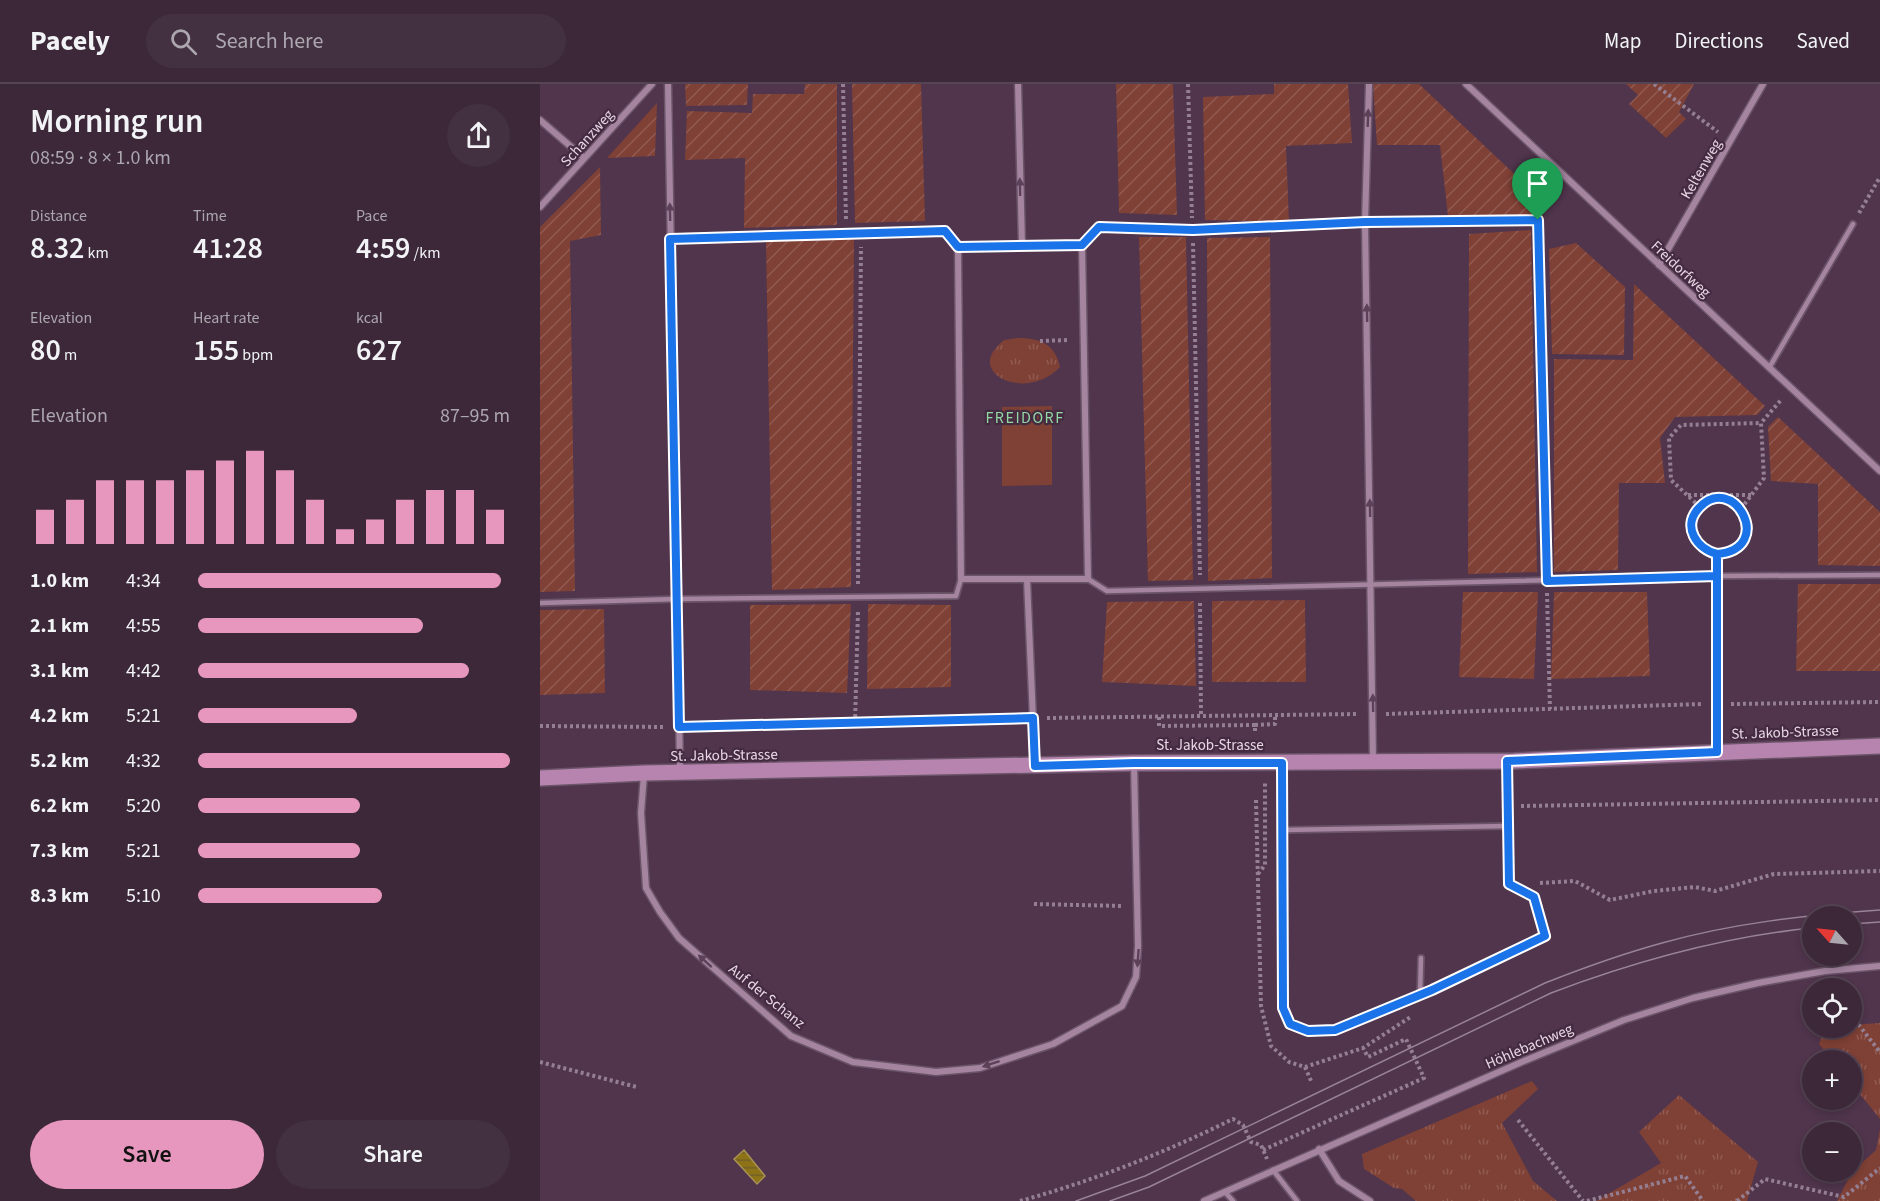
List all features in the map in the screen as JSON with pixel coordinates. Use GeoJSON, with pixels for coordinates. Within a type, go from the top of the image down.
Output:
{"type":"FeatureCollection","features":[{"type":"Feature","properties":{"kind":"main road","name":"St. Jakob-Strasse"},"geometry":{"type":"LineString","coordinates":[[540,778],[644,773],[1134,763],[1507,761],[1880,746]]}},
{"type":"Feature","properties":{"kind":"street","name":"Schanzweg"},"geometry":{"type":"LineString","coordinates":[[540,207],[652,84]]}},
{"type":"Feature","properties":{"kind":"street"},"geometry":{"type":"LineString","coordinates":[[668,84],[680,774]]}},
{"type":"Feature","properties":{"kind":"street"},"geometry":{"type":"LineString","coordinates":[[1018,84],[1022,245]]}},
{"type":"Feature","properties":{"kind":"street"},"geometry":{"type":"LineString","coordinates":[[1370,84],[1365,222],[1373,761]]}},
{"type":"Feature","properties":{"kind":"street","name":"Freidorfweg"},"geometry":{"type":"LineString","coordinates":[[1466,84],[1880,471]]}},
{"type":"Feature","properties":{"kind":"street","name":"Keltenweg"},"geometry":{"type":"LineString","coordinates":[[1659,265],[1763,84]]}},
{"type":"Feature","properties":{"kind":"street"},"geometry":{"type":"LineString","coordinates":[[540,120],[584,158]]}},
{"type":"Feature","properties":{"kind":"street"},"geometry":{"type":"LineString","coordinates":[[1022,245],[1082,245],[1088,579],[961,579],[958,247],[1022,245]]}},
{"type":"Feature","properties":{"kind":"street"},"geometry":{"type":"LineString","coordinates":[[1027,580],[1035,766]]}},
{"type":"Feature","properties":{"kind":"street","name":"Auf der Schanz"},"geometry":{"type":"LineString","coordinates":[[644,773],[641,813],[646,888],[679,938],[791,1035],[853,1062],[936,1072],[980,1068],[1053,1044],[1122,1006],[1136,977],[1134,763]]}},
{"type":"Feature","properties":{"kind":"street","name":"Höhlebachweg"},"geometry":{"type":"LineString","coordinates":[[1204,1201],[1319,1149],[1624,1020],[1693,998],[1758,983],[1825,971],[1880,966]]}},
{"type":"Feature","properties":{"kind":"street"},"geometry":{"type":"LineString","coordinates":[[1319,1149],[1339,1181],[1370,1201]]}},
{"type":"Feature","properties":{"kind":"lane"},"geometry":{"type":"LineString","coordinates":[[1082,245],[1099,227],[1193,230],[1365,222],[1538,220]]}},
{"type":"Feature","properties":{"kind":"lane"},"geometry":{"type":"LineString","coordinates":[[1769,368],[1853,224]]}},
{"type":"Feature","properties":{"kind":"lane"},"geometry":{"type":"LineString","coordinates":[[670,239],[945,231],[958,247]]}},
{"type":"Feature","properties":{"kind":"lane"},"geometry":{"type":"LineString","coordinates":[[1719,499],[1728,500],[1741,509],[1746,519],[1745,537],[1740,545],[1733,550],[1717,554],[1707,551],[1694,538],[1692,520],[1700,507],[1710,500],[1719,499]]}},
{"type":"Feature","properties":{"kind":"lane"},"geometry":{"type":"LineString","coordinates":[[1717,554],[1717,752]]}},
{"type":"Feature","properties":{"kind":"lane"},"geometry":{"type":"LineString","coordinates":[[1088,579],[1107,591],[1717,576],[1880,575]]}},
{"type":"Feature","properties":{"kind":"lane"},"geometry":{"type":"LineString","coordinates":[[540,603],[956,596],[961,579]]}},
{"type":"Feature","properties":{"kind":"lane"},"geometry":{"type":"LineString","coordinates":[[1282,763],[1283,1008],[1290,1024],[1308,1031],[1335,1030],[1432,990],[1545,936],[1534,897],[1509,884],[1507,761]]}},
{"type":"Feature","properties":{"kind":"lane"},"geometry":{"type":"LineString","coordinates":[[1283,830],[1508,826]]}},
{"type":"Feature","properties":{"kind":"lane"},"geometry":{"type":"LineString","coordinates":[[1420,995],[1421,958]]}},
{"type":"Feature","properties":{"kind":"lane"},"geometry":{"type":"LineString","coordinates":[[1272,1170],[1297,1201]]}},
{"type":"Feature","properties":{"kind":"lane"},"geometry":{"type":"LineString","coordinates":[[1225,1192],[1233,1201]]}},
{"type":"Feature","properties":{"kind":"path"},"geometry":{"type":"LineString","coordinates":[[843,84],[846,233]]}},
{"type":"Feature","properties":{"kind":"path"},"geometry":{"type":"LineString","coordinates":[[1188,84],[1193,230],[1201,716]]}},
{"type":"Feature","properties":{"kind":"path"},"geometry":{"type":"LineString","coordinates":[[1654,84],[1730,141]]}},
{"type":"Feature","properties":{"kind":"path"},"geometry":{"type":"LineString","coordinates":[[1853,224],[1880,177]]}},
{"type":"Feature","properties":{"kind":"path"},"geometry":{"type":"LineString","coordinates":[[1538,220],[1550,709]]}},
{"type":"Feature","properties":{"kind":"path"},"geometry":{"type":"LineString","coordinates":[[855,723],[861,232]]}},
{"type":"Feature","properties":{"kind":"path"},"geometry":{"type":"LineString","coordinates":[[1040,341],[1084,339]]}},
{"type":"Feature","properties":{"kind":"path"},"geometry":{"type":"LineString","coordinates":[[1741,509],[1764,478],[1761,423],[1791,388]]}},
{"type":"Feature","properties":{"kind":"path"},"geometry":{"type":"LineString","coordinates":[[1700,507],[1671,480],[1669,438],[1681,425],[1761,423]]}},
{"type":"Feature","properties":{"kind":"path"},"geometry":{"type":"LineString","coordinates":[[1687,495],[1751,495]]}},
{"type":"Feature","properties":{"kind":"path"},"geometry":{"type":"LineString","coordinates":[[540,726],[679,727],[1880,702]]}},
{"type":"Feature","properties":{"kind":"path"},"geometry":{"type":"LineString","coordinates":[[1159,717],[1159,726],[1275,724],[1275,715]]}},
{"type":"Feature","properties":{"kind":"path"},"geometry":{"type":"LineString","coordinates":[[1255,724],[1255,734]]}},
{"type":"Feature","properties":{"kind":"path"},"geometry":{"type":"LineString","coordinates":[[1257,875],[1265,865],[1265,763]]}},
{"type":"Feature","properties":{"kind":"path"},"geometry":{"type":"LineString","coordinates":[[1256,800],[1261,1006],[1271,1046],[1289,1062],[1305,1067],[1364,1048],[1420,1011],[1432,990]]}},
{"type":"Feature","properties":{"kind":"path"},"geometry":{"type":"LineString","coordinates":[[1508,806],[1880,800]]}},
{"type":"Feature","properties":{"kind":"path"},"geometry":{"type":"LineString","coordinates":[[1509,884],[1575,882],[1610,900],[1654,891],[1695,887],[1715,891],[1774,874],[1880,871]]}},
{"type":"Feature","properties":{"kind":"path"},"geometry":{"type":"LineString","coordinates":[[1034,904],[1137,903]]}},
{"type":"Feature","properties":{"kind":"path"},"geometry":{"type":"LineString","coordinates":[[1862,1030],[1880,1052]]}},
{"type":"Feature","properties":{"kind":"path"},"geometry":{"type":"LineString","coordinates":[[1020,1201],[1091,1180],[1152,1157],[1233,1119],[1244,1125],[1251,1142],[1262,1147],[1424,1078],[1406,1039],[1368,1057],[1364,1048]]}},
{"type":"Feature","properties":{"kind":"path"},"geometry":{"type":"LineString","coordinates":[[540,1062],[637,1087]]}},
{"type":"Feature","properties":{"kind":"path"},"geometry":{"type":"LineString","coordinates":[[1305,1067],[1312,1083]]}},
{"type":"Feature","properties":{"kind":"path"},"geometry":{"type":"LineString","coordinates":[[1518,1120],[1585,1201],[1685,1176],[1703,1201]]}},
{"type":"Feature","properties":{"kind":"path"},"geometry":{"type":"LineString","coordinates":[[1737,1201],[1765,1179],[1846,1199],[1880,1168]]}},
{"type":"Feature","properties":{"kind":"green space"},"geometry":{"type":"Polygon","coordinates":[[[685,84],[748,84],[747,105],[686,106],[685,84]]]}},
{"type":"Feature","properties":{"kind":"green space"},"geometry":{"type":"Polygon","coordinates":[[[805,84],[837,84],[837,225],[744,228],[745,158],[685,160],[687,111],[752,113],[753,94],[804,94],[805,84]]]}},
{"type":"Feature","properties":{"kind":"green space"},"geometry":{"type":"Polygon","coordinates":[[[852,84],[921,84],[925,221],[855,223],[852,84]]]}},
{"type":"Feature","properties":{"kind":"green space"},"geometry":{"type":"Polygon","coordinates":[[[1116,84],[1173,84],[1177,215],[1119,213],[1116,84]]]}},
{"type":"Feature","properties":{"kind":"green space"},"geometry":{"type":"Polygon","coordinates":[[[1274,84],[1348,84],[1352,143],[1286,146],[1289,222],[1205,220],[1203,97],[1274,94],[1274,84]]]}},
{"type":"Feature","properties":{"kind":"green space"},"geometry":{"type":"Polygon","coordinates":[[[1373,84],[1419,84],[1546,204],[1534,216],[1448,216],[1440,145],[1377,145],[1373,84]]]}},
{"type":"Feature","properties":{"kind":"green space"},"geometry":{"type":"Polygon","coordinates":[[[1626,84],[1694,84],[1679,112],[1686,119],[1666,138],[1629,104],[1638,95],[1626,84]]]}},
{"type":"Feature","properties":{"kind":"green space"},"geometry":{"type":"Polygon","coordinates":[[[657,103],[655,156],[607,158],[657,103]]]}},
{"type":"Feature","properties":{"kind":"green space"},"geometry":{"type":"Polygon","coordinates":[[[600,167],[601,235],[570,241],[575,591],[540,592],[540,227],[600,167]]]}},
{"type":"Feature","properties":{"kind":"green space"},"geometry":{"type":"Polygon","coordinates":[[[1531,230],[1537,572],[1468,574],[1469,234],[1531,230]]]}},
{"type":"Feature","properties":{"kind":"green space"},"geometry":{"type":"Polygon","coordinates":[[[1139,237],[1186,237],[1193,580],[1148,581],[1139,237]]]}},
{"type":"Feature","properties":{"kind":"green space"},"geometry":{"type":"Polygon","coordinates":[[[1270,237],[1272,578],[1208,581],[1207,238],[1270,237]]]}},
{"type":"Feature","properties":{"kind":"green space"},"geometry":{"type":"Polygon","coordinates":[[[854,239],[851,587],[772,590],[766,242],[854,239]]]}},
{"type":"Feature","properties":{"kind":"green space"},"geometry":{"type":"Polygon","coordinates":[[[1576,243],[1625,287],[1624,355],[1552,354],[1549,249],[1576,243]]]}},
{"type":"Feature","properties":{"kind":"green space"},"geometry":{"type":"Polygon","coordinates":[[[1634,284],[1765,406],[1757,415],[1675,417],[1660,438],[1665,483],[1619,483],[1618,570],[1554,572],[1554,359],[1633,360],[1634,284]]]}},
{"type":"Feature","properties":{"kind":"green space"},"geometry":{"type":"Polygon","coordinates":[[[1017,338],[1032,339],[1050,347],[1060,367],[1047,377],[1033,382],[1007,381],[997,375],[991,368],[990,358],[1002,341],[1017,338]]]}},
{"type":"Feature","properties":{"kind":"green space"},"geometry":{"type":"Polygon","coordinates":[[[1052,406],[1052,485],[1002,486],[1002,407],[1052,406]]]}},
{"type":"Feature","properties":{"kind":"green space"},"geometry":{"type":"Polygon","coordinates":[[[1778,417],[1880,512],[1880,566],[1818,565],[1818,484],[1771,481],[1768,427],[1778,417]]]}},
{"type":"Feature","properties":{"kind":"green space"},"geometry":{"type":"Polygon","coordinates":[[[1798,584],[1880,584],[1880,671],[1796,671],[1798,584]]]}},
{"type":"Feature","properties":{"kind":"green space"},"geometry":{"type":"Polygon","coordinates":[[[1463,592],[1538,592],[1534,679],[1459,677],[1463,592]]]}},
{"type":"Feature","properties":{"kind":"green space"},"geometry":{"type":"Polygon","coordinates":[[[1554,592],[1647,592],[1650,676],[1551,679],[1554,592]]]}},
{"type":"Feature","properties":{"kind":"green space"},"geometry":{"type":"Polygon","coordinates":[[[1305,600],[1306,682],[1212,682],[1212,601],[1305,600]]]}},
{"type":"Feature","properties":{"kind":"green space"},"geometry":{"type":"Polygon","coordinates":[[[1194,601],[1196,686],[1102,682],[1107,602],[1194,601]]]}},
{"type":"Feature","properties":{"kind":"green space"},"geometry":{"type":"Polygon","coordinates":[[[851,604],[847,693],[750,690],[750,605],[851,604]]]}},
{"type":"Feature","properties":{"kind":"green space"},"geometry":{"type":"Polygon","coordinates":[[[868,604],[951,605],[951,687],[867,689],[868,604]]]}},
{"type":"Feature","properties":{"kind":"green space"},"geometry":{"type":"Polygon","coordinates":[[[604,609],[605,693],[540,695],[540,610],[604,609]]]}},
{"type":"Feature","properties":{"kind":"green space"},"geometry":{"type":"Polygon","coordinates":[[[1880,1023],[1880,1119],[1862,1097],[1862,1050],[1824,1050],[1819,1044],[1821,1038],[1862,1038],[1862,1024],[1880,1023]]]}},
{"type":"Feature","properties":{"kind":"green space"},"geometry":{"type":"Polygon","coordinates":[[[1532,1081],[1538,1089],[1502,1123],[1533,1181],[1557,1201],[1416,1201],[1402,1189],[1394,1188],[1364,1169],[1362,1154],[1532,1081]]]}},
{"type":"Feature","properties":{"kind":"green space"},"geometry":{"type":"Polygon","coordinates":[[[1679,1095],[1758,1162],[1747,1201],[1596,1201],[1661,1163],[1639,1132],[1679,1095]]]}},
{"type":"Feature","properties":{"kind":"green space"},"geometry":{"type":"Polygon","coordinates":[[[1880,1129],[1880,1201],[1837,1201],[1847,1182],[1862,1182],[1862,1163],[1876,1150],[1880,1129]]]}},
{"type":"Feature","properties":{"kind":"shaded area"},"geometry":{"type":"Polygon","coordinates":[[[744,1150],[765,1176],[757,1184],[734,1159],[744,1150]]]}},
{"type":"Feature","properties":{"kind":"tram line"},"geometry":{"type":"LineString","coordinates":[[1076,1201],[1145,1176],[1545,983],[1588,967],[1647,947],[1716,930],[1798,917],[1880,910]]}},
{"type":"Feature","properties":{"kind":"tram line"},"geometry":{"type":"LineString","coordinates":[[1862,923],[1880,922]]}},
{"type":"Feature","properties":{"kind":"tram line"},"geometry":{"type":"LineString","coordinates":[[1110,1201],[1149,1187],[1551,993],[1679,952],[1745,937],[1802,929]]}},
{"type":"Feature","properties":{"kind":"district","name":"FREIDORF"},"geometry":{"type":"Point","coordinates":[1025,417]}},
{"type":"Feature","properties":{"kind":"route"},"geometry":{"type":"LineString","coordinates":[[1538,220],[1365,222],[1193,230],[1099,227],[1082,245],[958,247],[945,231],[670,239],[679,727],[1033,718],[1035,766],[1282,763],[1283,1008],[1290,1024],[1308,1031],[1335,1030],[1432,990],[1545,936],[1534,897],[1509,884],[1507,761],[1717,752],[1717,554],[1699,546],[1694,538],[1692,520],[1702,505],[1710,500],[1728,500],[1743,511],[1747,528],[1740,545],[1724,554],[1717,554],[1717,576],[1547,581],[1538,220]]}}]}
